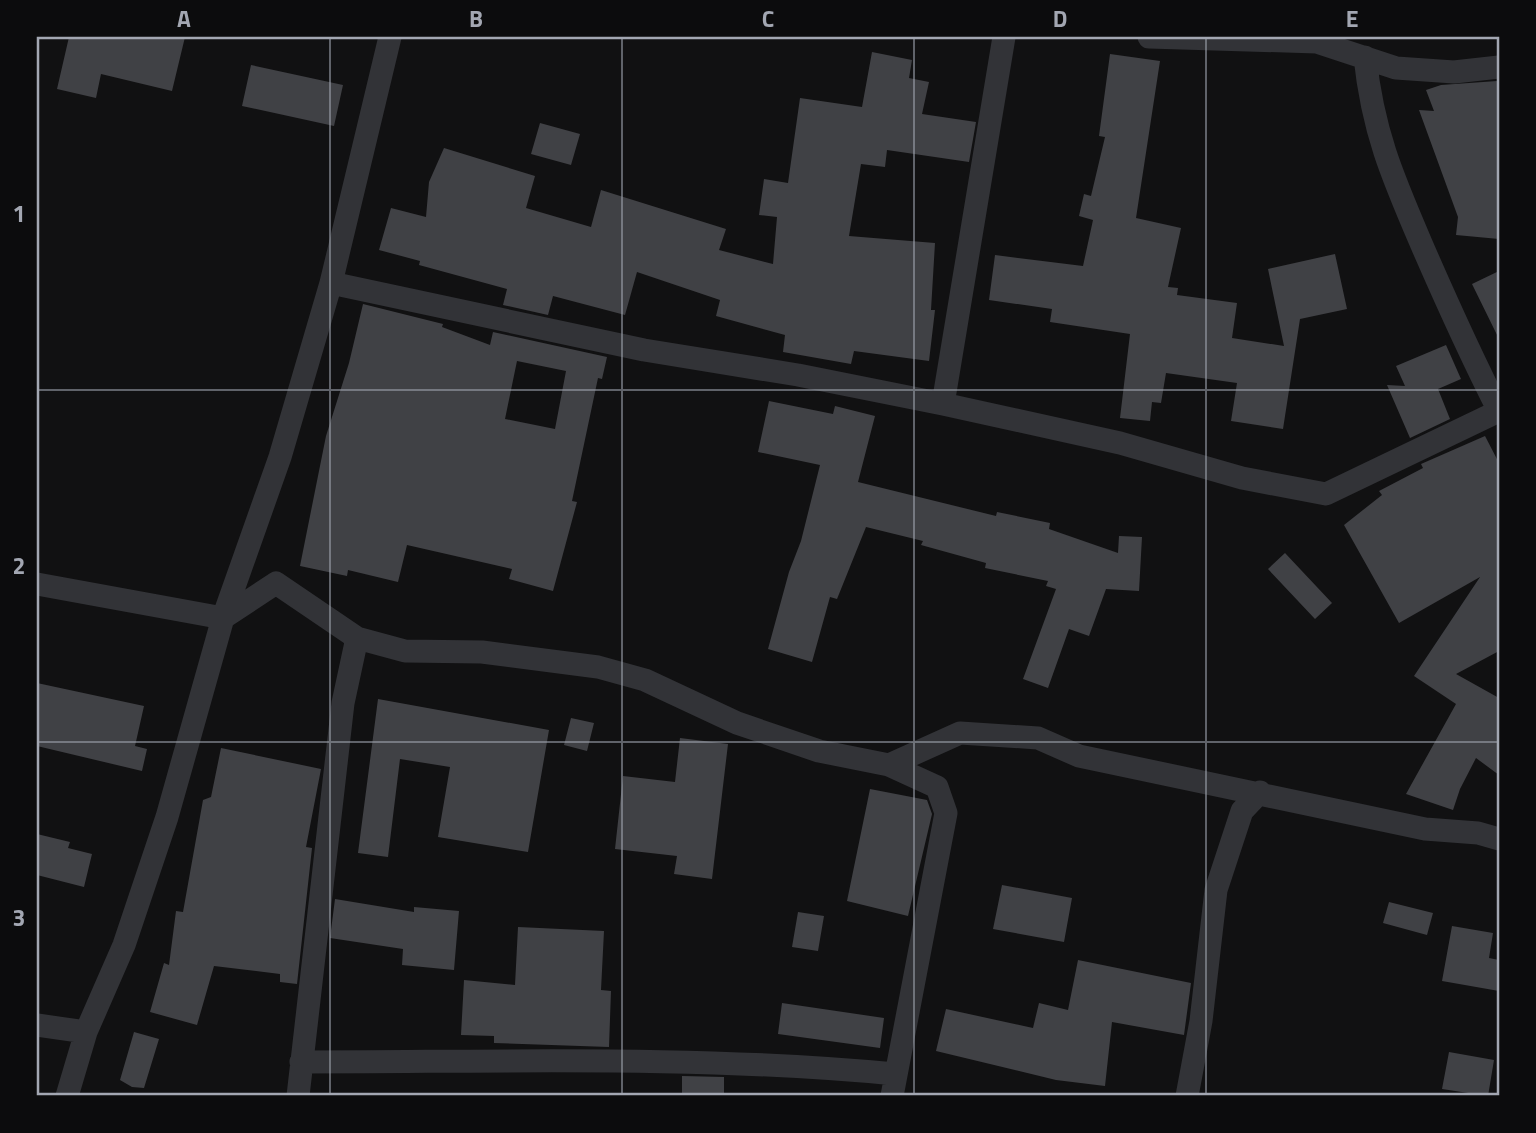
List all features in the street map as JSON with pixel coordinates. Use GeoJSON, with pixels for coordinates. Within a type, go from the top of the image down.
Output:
{"type":"FeatureCollection","features":[{"type":"Feature","properties":{"kind":"street"},"geometry":{"type":"LineString","coordinates":[[67,1096],[86,1032],[124,945],[163,830],[223,618],[280,457],[331,283],[390,37]]}},
{"type":"Feature","properties":{"kind":"street"},"geometry":{"type":"LineString","coordinates":[[943,404],[1004,37]]}},
{"type":"Feature","properties":{"kind":"street"},"geometry":{"type":"LineString","coordinates":[[1149,37],[1317,42],[1396,68],[1454,72],[1499,67]]}},
{"type":"Feature","properties":{"kind":"street"},"geometry":{"type":"LineString","coordinates":[[331,283],[644,350],[798,375],[943,404],[1120,443],[1242,478],[1326,494],[1499,411],[1455,324],[1386,162],[1370,105],[1365,57]]}},
{"type":"Feature","properties":{"kind":"street"},"geometry":{"type":"LineString","coordinates":[[37,584],[223,618],[276,583],[357,638],[405,651],[482,652],[598,667],[645,680],[737,723],[795,743],[889,765],[937,787],[946,813],[894,1085],[785,1063],[301,1062]]}},
{"type":"Feature","properties":{"kind":"street"},"geometry":{"type":"LineString","coordinates":[[298,1096],[343,703],[357,638]]}},
{"type":"Feature","properties":{"kind":"street"},"geometry":{"type":"LineString","coordinates":[[889,765],[960,733],[1038,738],[1079,756],[1260,792],[1425,829],[1478,833],[1499,839]]}},
{"type":"Feature","properties":{"kind":"street"},"geometry":{"type":"LineString","coordinates":[[1187,1096],[1200,1021],[1216,890],[1242,811],[1260,792]]}},
{"type":"Feature","properties":{"kind":"street"},"geometry":{"type":"LineString","coordinates":[[37,1025],[86,1032]]}},
{"type":"Feature","properties":{"kind":"building"},"geometry":{"type":"Polygon","coordinates":[[[69,37],[185,37],[172,91],[101,74],[96,98],[57,89],[69,37]]]}},
{"type":"Feature","properties":{"kind":"building"},"geometry":{"type":"Polygon","coordinates":[[[872,52],[912,60],[909,78],[929,82],[922,114],[976,122],[969,162],[887,150],[885,167],[861,164],[849,236],[935,243],[931,310],[935,310],[929,361],[854,351],[851,364],[783,352],[785,335],[716,316],[720,300],[637,272],[625,315],[553,296],[548,315],[503,305],[507,289],[419,265],[420,261],[379,250],[391,208],[426,217],[429,182],[444,148],[535,176],[526,208],[591,227],[601,190],[726,229],[719,250],[773,264],[777,217],[759,215],[764,179],[788,183],[800,98],[862,107],[872,52]]]}},
{"type":"Feature","properties":{"kind":"building"},"geometry":{"type":"Polygon","coordinates":[[[1110,54],[1160,61],[1136,218],[1181,228],[1168,287],[1178,288],[1177,295],[1237,303],[1232,338],[1284,346],[1268,269],[1335,254],[1347,309],[1300,319],[1283,429],[1231,421],[1237,383],[1166,373],[1161,403],[1152,402],[1150,421],[1120,418],[1130,334],[1050,322],[1052,309],[989,300],[995,255],[1083,266],[1093,220],[1079,216],[1084,194],[1091,196],[1105,137],[1099,136],[1110,54]]]}},
{"type":"Feature","properties":{"kind":"building"},"geometry":{"type":"Polygon","coordinates":[[[251,65],[343,85],[334,126],[242,106],[251,65]]]}},
{"type":"Feature","properties":{"kind":"building"},"geometry":{"type":"Polygon","coordinates":[[[1497,81],[1499,239],[1456,235],[1458,217],[1419,110],[1434,111],[1426,90],[1441,85],[1497,81]]]}},
{"type":"Feature","properties":{"kind":"building"},"geometry":{"type":"Polygon","coordinates":[[[540,123],[580,134],[571,165],[531,154],[540,123]]]}},
{"type":"Feature","properties":{"kind":"building"},"geometry":{"type":"Polygon","coordinates":[[[1499,271],[1499,339],[1472,284],[1499,271]]]}},
{"type":"Feature","properties":{"kind":"building"},"geometry":{"type":"Polygon","coordinates":[[[363,304],[443,324],[442,327],[490,345],[493,332],[607,357],[602,379],[598,378],[572,501],[577,502],[553,591],[509,579],[512,569],[407,545],[398,582],[348,570],[347,576],[300,566],[326,436],[349,363],[363,304]],[[517,361],[505,419],[555,429],[566,371],[517,361]]]}},
{"type":"Feature","properties":{"kind":"building"},"geometry":{"type":"Polygon","coordinates":[[[1446,345],[1461,379],[1438,389],[1450,419],[1410,438],[1387,385],[1405,386],[1396,366],[1446,345]]]}},
{"type":"Feature","properties":{"kind":"building"},"geometry":{"type":"Polygon","coordinates":[[[769,401],[833,414],[835,406],[875,416],[858,482],[996,516],[997,512],[1050,523],[1049,529],[1118,553],[1119,536],[1142,537],[1139,591],[1106,589],[1089,636],[1069,629],[1048,688],[1023,679],[1056,589],[1046,586],[1048,581],[985,568],[986,563],[921,545],[923,541],[866,527],[837,599],[830,597],[812,662],[768,649],[789,572],[801,541],[820,465],[758,452],[769,401]]]}},
{"type":"Feature","properties":{"kind":"building"},"geometry":{"type":"Polygon","coordinates":[[[1485,436],[1499,463],[1499,651],[1456,674],[1499,698],[1499,775],[1476,758],[1453,810],[1406,794],[1456,704],[1414,676],[1480,577],[1399,623],[1344,525],[1382,495],[1379,491],[1423,468],[1421,464],[1485,436]]]}},
{"type":"Feature","properties":{"kind":"building"},"geometry":{"type":"Polygon","coordinates":[[[1285,553],[1332,603],[1315,619],[1268,569],[1285,553]]]}},
{"type":"Feature","properties":{"kind":"building"},"geometry":{"type":"Polygon","coordinates":[[[37,683],[144,706],[135,746],[147,749],[142,771],[37,746],[37,683]]]}},
{"type":"Feature","properties":{"kind":"building"},"geometry":{"type":"Polygon","coordinates":[[[378,699],[549,730],[528,852],[438,837],[450,767],[400,759],[388,857],[358,853],[378,699]]]}},
{"type":"Feature","properties":{"kind":"building"},"geometry":{"type":"Polygon","coordinates":[[[571,718],[594,723],[587,751],[564,745],[571,718]]]}},
{"type":"Feature","properties":{"kind":"building"},"geometry":{"type":"Polygon","coordinates":[[[680,738],[728,744],[712,879],[674,874],[677,856],[615,849],[623,776],[675,782],[680,738]]]}},
{"type":"Feature","properties":{"kind":"building"},"geometry":{"type":"Polygon","coordinates":[[[221,748],[321,769],[306,847],[312,848],[297,984],[280,982],[280,974],[214,966],[197,1025],[150,1012],[164,963],[169,965],[176,911],[183,912],[203,800],[211,797],[221,748]]]}},
{"type":"Feature","properties":{"kind":"building"},"geometry":{"type":"Polygon","coordinates":[[[870,789],[927,800],[932,814],[908,916],[847,901],[870,789]]]}},
{"type":"Feature","properties":{"kind":"building"},"geometry":{"type":"Polygon","coordinates":[[[37,834],[70,842],[68,848],[92,854],[84,887],[37,875],[37,834]]]}},
{"type":"Feature","properties":{"kind":"building"},"geometry":{"type":"Polygon","coordinates":[[[1002,885],[1072,898],[1064,942],[993,929],[1002,885]]]}},
{"type":"Feature","properties":{"kind":"building"},"geometry":{"type":"Polygon","coordinates":[[[335,899],[414,912],[414,907],[459,911],[454,970],[402,965],[403,949],[330,938],[335,899]]]}},
{"type":"Feature","properties":{"kind":"building"},"geometry":{"type":"Polygon","coordinates":[[[1389,902],[1433,913],[1427,935],[1383,923],[1389,902]]]}},
{"type":"Feature","properties":{"kind":"building"},"geometry":{"type":"Polygon","coordinates":[[[798,912],[824,916],[818,951],[792,947],[798,912]]]}},
{"type":"Feature","properties":{"kind":"building"},"geometry":{"type":"Polygon","coordinates":[[[1452,926],[1493,933],[1489,958],[1499,960],[1499,991],[1442,981],[1452,926]]]}},
{"type":"Feature","properties":{"kind":"building"},"geometry":{"type":"Polygon","coordinates":[[[518,927],[604,931],[601,990],[611,991],[609,1047],[494,1043],[494,1036],[461,1035],[464,980],[515,985],[518,927]]]}},
{"type":"Feature","properties":{"kind":"building"},"geometry":{"type":"Polygon","coordinates":[[[1078,960],[1191,983],[1184,1035],[1112,1022],[1105,1086],[1056,1080],[936,1051],[946,1009],[1033,1028],[1039,1003],[1068,1010],[1078,960]]]}},
{"type":"Feature","properties":{"kind":"building"},"geometry":{"type":"Polygon","coordinates":[[[782,1003],[884,1018],[880,1048],[778,1034],[782,1003]]]}},
{"type":"Feature","properties":{"kind":"building"},"geometry":{"type":"Polygon","coordinates":[[[134,1032],[159,1039],[144,1088],[132,1087],[120,1080],[134,1032]]]}},
{"type":"Feature","properties":{"kind":"building"},"geometry":{"type":"Polygon","coordinates":[[[1449,1052],[1494,1060],[1488,1096],[1442,1089],[1449,1052]]]}},
{"type":"Feature","properties":{"kind":"building"},"geometry":{"type":"Polygon","coordinates":[[[682,1076],[724,1077],[724,1095],[682,1095],[682,1076]]]}}]}
